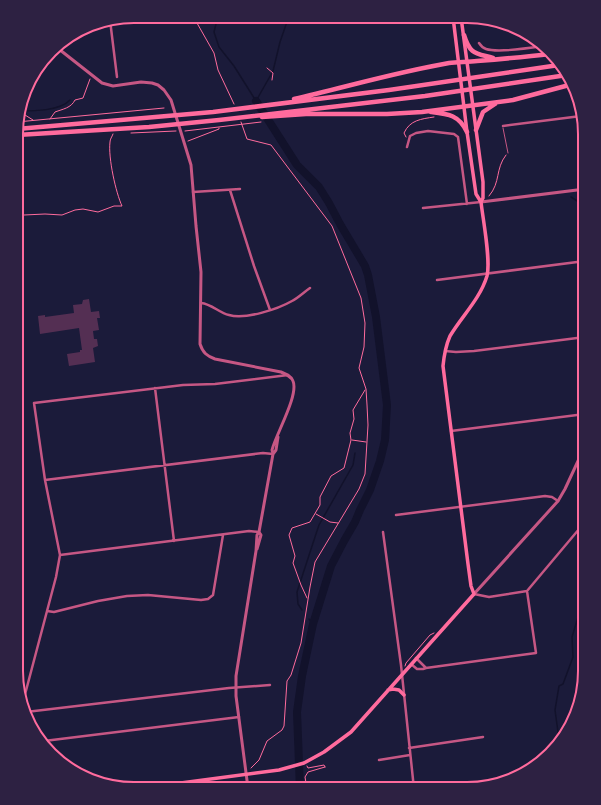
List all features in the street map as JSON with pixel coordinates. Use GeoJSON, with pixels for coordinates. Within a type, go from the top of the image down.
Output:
{"type":"FeatureCollection","features":[{"type":"Feature","properties":{"kind":"highway"},"geometry":{"type":"LineString","coordinates":[[464,35],[469,47],[475,53],[496,59]]}},
{"type":"Feature","properties":{"kind":"highway"},"geometry":{"type":"LineString","coordinates":[[313,97],[411,70],[459,62],[544,55]]}},
{"type":"Feature","properties":{"kind":"highway"},"geometry":{"type":"LineString","coordinates":[[23,128],[213,112],[263,106],[313,97],[389,90],[555,66]]}},
{"type":"Feature","properties":{"kind":"highway"},"geometry":{"type":"LineString","coordinates":[[23,135],[149,127],[219,120],[319,107],[425,96],[562,76]]}},
{"type":"Feature","properties":{"kind":"highway"},"geometry":{"type":"LineString","coordinates":[[219,120],[323,114],[387,114],[422,112],[525,97],[567,86]]}},
{"type":"Feature","properties":{"kind":"highway"},"geometry":{"type":"LineString","coordinates":[[476,130],[483,112],[492,105],[502,101]]}},
{"type":"Feature","properties":{"kind":"highway"},"geometry":{"type":"LineString","coordinates":[[422,112],[448,114],[453,116],[461,122],[467,132]]}},
{"type":"Feature","properties":{"kind":"main road"},"geometry":{"type":"LineString","coordinates":[[191,782],[246,775],[305,764],[338,743],[350,732],[474,594],[471,586],[444,374],[445,352],[450,338],[482,289],[487,274],[488,263],[481,202],[476,194],[467,132],[454,23]]}},
{"type":"Feature","properties":{"kind":"main road"},"geometry":{"type":"LineString","coordinates":[[462,23],[483,182],[483,198],[481,202]]}},
{"type":"Feature","properties":{"kind":"main road"},"geometry":{"type":"LineString","coordinates":[[387,690],[399,690],[404,695]]}},
{"type":"Feature","properties":{"kind":"street"},"geometry":{"type":"LineString","coordinates":[[111,25],[116,77]]}},
{"type":"Feature","properties":{"kind":"street"},"geometry":{"type":"LineString","coordinates":[[479,43],[483,48],[490,50],[515,50],[536,47]]}},
{"type":"Feature","properties":{"kind":"street"},"geometry":{"type":"LineString","coordinates":[[61,51],[98,80],[108,85],[113,86],[147,82],[158,85],[169,96],[180,133],[190,158],[201,272],[200,344],[202,350],[205,354],[215,359],[281,372],[288,375],[294,382],[294,391],[272,450],[273,454],[260,532],[257,535],[256,551],[236,676],[238,717],[247,782]]}},
{"type":"Feature","properties":{"kind":"street"},"geometry":{"type":"LineString","coordinates":[[502,126],[577,117]]}},
{"type":"Feature","properties":{"kind":"street"},"geometry":{"type":"LineString","coordinates":[[407,147],[408,139],[416,133],[428,131],[454,134],[458,136],[467,204]]}},
{"type":"Feature","properties":{"kind":"street"},"geometry":{"type":"LineString","coordinates":[[193,192],[240,189]]}},
{"type":"Feature","properties":{"kind":"street"},"geometry":{"type":"LineString","coordinates":[[230,190],[254,266],[270,310]]}},
{"type":"Feature","properties":{"kind":"street"},"geometry":{"type":"LineString","coordinates":[[423,208],[578,190]]}},
{"type":"Feature","properties":{"kind":"street"},"geometry":{"type":"LineString","coordinates":[[437,280],[578,262]]}},
{"type":"Feature","properties":{"kind":"street"},"geometry":{"type":"LineString","coordinates":[[201,303],[209,304],[222,313],[230,316],[250,315],[270,310],[292,301],[310,288]]}},
{"type":"Feature","properties":{"kind":"street"},"geometry":{"type":"LineString","coordinates":[[445,352],[474,351],[578,337]]}},
{"type":"Feature","properties":{"kind":"street"},"geometry":{"type":"LineString","coordinates":[[25,694],[56,577],[60,556],[45,480],[34,403],[182,384],[215,384],[288,375]]}},
{"type":"Feature","properties":{"kind":"street"},"geometry":{"type":"LineString","coordinates":[[155,388],[174,541]]}},
{"type":"Feature","properties":{"kind":"street"},"geometry":{"type":"LineString","coordinates":[[451,431],[578,415]]}},
{"type":"Feature","properties":{"kind":"street"},"geometry":{"type":"LineString","coordinates":[[45,480],[263,453],[273,454]]}},
{"type":"Feature","properties":{"kind":"street"},"geometry":{"type":"LineString","coordinates":[[474,594],[558,501],[578,461]]}},
{"type":"Feature","properties":{"kind":"street"},"geometry":{"type":"LineString","coordinates":[[396,514],[545,496],[552,497],[558,501]]}},
{"type":"Feature","properties":{"kind":"street"},"geometry":{"type":"LineString","coordinates":[[474,594],[489,597],[527,591],[578,530]]}},
{"type":"Feature","properties":{"kind":"street"},"geometry":{"type":"LineString","coordinates":[[60,556],[223,535],[260,532]]}},
{"type":"Feature","properties":{"kind":"street"},"geometry":{"type":"LineString","coordinates":[[383,532],[402,674],[413,782]]}},
{"type":"Feature","properties":{"kind":"street"},"geometry":{"type":"LineString","coordinates":[[47,611],[54,612],[98,601],[127,596],[148,595],[200,600],[208,599],[213,595],[223,535]]}},
{"type":"Feature","properties":{"kind":"street"},"geometry":{"type":"LineString","coordinates":[[411,664],[417,669],[423,669],[536,653],[527,591]]}},
{"type":"Feature","properties":{"kind":"street"},"geometry":{"type":"LineString","coordinates":[[416,658],[426,668]]}},
{"type":"Feature","properties":{"kind":"street"},"geometry":{"type":"LineString","coordinates":[[31,711],[270,685]]}},
{"type":"Feature","properties":{"kind":"street"},"geometry":{"type":"LineString","coordinates":[[48,741],[238,717]]}},
{"type":"Feature","properties":{"kind":"street"},"geometry":{"type":"LineString","coordinates":[[409,748],[483,737]]}},
{"type":"Feature","properties":{"kind":"street"},"geometry":{"type":"LineString","coordinates":[[379,760],[410,755]]}},
{"type":"Feature","properties":{"kind":"lane"},"geometry":{"type":"LineString","coordinates":[[502,126],[505,132],[508,153]]}},
{"type":"Feature","properties":{"kind":"path"},"geometry":{"type":"LineString","coordinates":[[196,23],[214,53],[218,70],[234,105]]}},
{"type":"Feature","properties":{"kind":"path"},"geometry":{"type":"LineString","coordinates":[[267,68],[273,73],[272,80]]}},
{"type":"Feature","properties":{"kind":"path"},"geometry":{"type":"LineString","coordinates":[[50,119],[55,112],[66,109],[73,105],[75,100],[83,98],[92,75]]}},
{"type":"Feature","properties":{"kind":"path"},"geometry":{"type":"LineString","coordinates":[[24,122],[164,108]]}},
{"type":"Feature","properties":{"kind":"path"},"geometry":{"type":"LineString","coordinates":[[25,115],[33,121]]}},
{"type":"Feature","properties":{"kind":"path"},"geometry":{"type":"LineString","coordinates":[[408,139],[404,133],[413,121],[437,117]]}},
{"type":"Feature","properties":{"kind":"path"},"geometry":{"type":"LineString","coordinates":[[239,119],[247,139],[271,145],[332,226],[361,298],[365,323],[364,347],[359,368],[366,389],[368,425],[365,474],[359,489],[315,562],[301,643],[291,675],[287,681],[284,726],[282,730],[267,741],[259,760],[251,768]]}},
{"type":"Feature","properties":{"kind":"path"},"geometry":{"type":"LineString","coordinates":[[184,143],[219,129],[220,127]]}},
{"type":"Feature","properties":{"kind":"path"},"geometry":{"type":"LineString","coordinates":[[23,216],[45,214],[62,215],[75,210],[83,209],[98,212],[114,206],[122,206],[119,200],[112,170],[110,141],[113,133]]}},
{"type":"Feature","properties":{"kind":"path"},"geometry":{"type":"LineString","coordinates":[[489,196],[494,191],[496,185],[500,162],[508,153]]}},
{"type":"Feature","properties":{"kind":"path"},"geometry":{"type":"LineString","coordinates":[[308,598],[300,585],[292,563],[296,556],[288,535],[292,528],[310,522],[316,514],[320,504],[320,497],[331,476],[344,468],[352,440],[350,433],[354,419],[353,410],[366,389]]}},
{"type":"Feature","properties":{"kind":"path"},"geometry":{"type":"LineString","coordinates":[[352,440],[366,442]]}},
{"type":"Feature","properties":{"kind":"path"},"geometry":{"type":"LineString","coordinates":[[316,514],[330,522],[339,523]]}},
{"type":"Feature","properties":{"kind":"path"},"geometry":{"type":"LineString","coordinates":[[407,661],[433,633]]}},
{"type":"Feature","properties":{"kind":"path"},"geometry":{"type":"LineString","coordinates":[[305,764],[308,768],[324,765],[325,767],[308,772],[306,777],[306,782]]}},
{"type":"Feature","properties":{"kind":"building"},"geometry":{"type":"Polygon","coordinates":[[[89,299],[91,312],[99,311],[100,318],[97,318],[99,330],[93,331],[94,339],[97,339],[98,346],[93,348],[95,362],[69,366],[67,354],[80,352],[80,350],[82,350],[79,328],[40,334],[38,316],[45,315],[45,317],[74,313],[73,305],[82,304],[83,300],[89,299]]]}},
{"type":"Feature","properties":{"kind":"waterway"},"geometry":{"type":"LineString","coordinates":[[216,23],[214,32],[219,47],[234,66],[256,101]]}},
{"type":"Feature","properties":{"kind":"waterway"},"geometry":{"type":"LineString","coordinates":[[256,101],[273,71],[287,23]]}},
{"type":"Feature","properties":{"kind":"waterway"},"geometry":{"type":"LineString","coordinates":[[25,111],[53,108],[66,104],[70,100]]}},
{"type":"Feature","properties":{"kind":"waterway"},"geometry":{"type":"LineString","coordinates":[[256,101],[297,165],[319,187],[365,266],[376,317],[387,405],[385,440],[380,461],[370,490],[355,522],[331,566],[313,624],[302,676],[297,712],[300,782]]}},
{"type":"Feature","properties":{"kind":"waterway"},"geometry":{"type":"LineString","coordinates":[[571,197],[578,202]]}},
{"type":"Feature","properties":{"kind":"waterway"},"geometry":{"type":"LineString","coordinates":[[302,610],[298,604],[297,592],[319,525],[353,465],[355,453]]}},
{"type":"Feature","properties":{"kind":"waterway"},"geometry":{"type":"LineString","coordinates":[[558,734],[555,710],[559,686],[563,684],[573,657],[572,637],[578,617]]}},
{"type":"Feature","properties":{"kind":"waterway"},"geometry":{"type":"LineString","coordinates":[[309,619],[313,624]]}}]}
